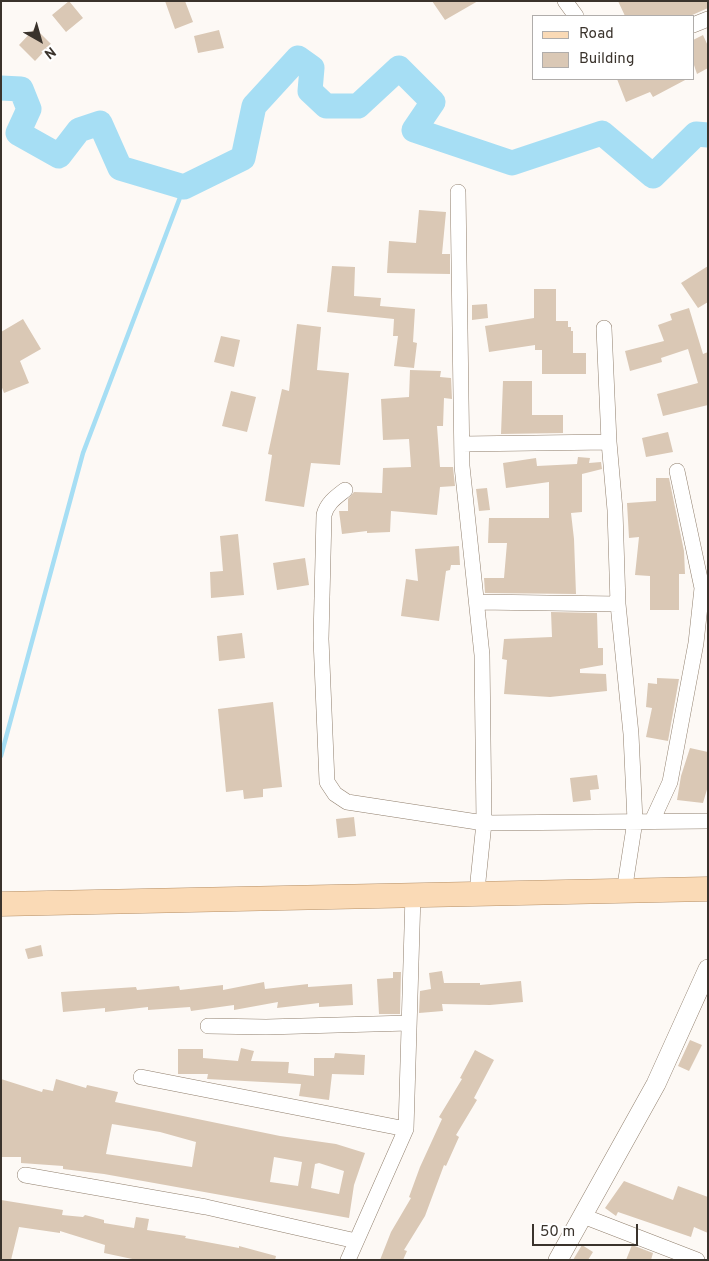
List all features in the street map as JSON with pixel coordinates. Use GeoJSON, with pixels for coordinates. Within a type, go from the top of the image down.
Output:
{"type":"FeatureCollection","features":[{"type":"Feature","properties":{"kind":"main road"},"geometry":{"type":"LineString","coordinates":[[1,890],[708,878]]}},
{"type":"Feature","properties":{"kind":"main road"},"geometry":{"type":"LineString","coordinates":[[1,904],[708,889]]}},
{"type":"Feature","properties":{"kind":"street"},"geometry":{"type":"LineString","coordinates":[[565,1],[575,15]]}},
{"type":"Feature","properties":{"kind":"street"},"geometry":{"type":"LineString","coordinates":[[694,25],[708,19]]}},
{"type":"Feature","properties":{"kind":"street"},"geometry":{"type":"LineString","coordinates":[[458,192],[462,466],[478,602],[482,655],[484,824],[478,881]]}},
{"type":"Feature","properties":{"kind":"street"},"geometry":{"type":"LineString","coordinates":[[604,328],[609,442],[616,510],[618,604],[632,734],[635,822],[626,879]]}},
{"type":"Feature","properties":{"kind":"street"},"geometry":{"type":"LineString","coordinates":[[462,444],[609,442]]}},
{"type":"Feature","properties":{"kind":"street"},"geometry":{"type":"LineString","coordinates":[[652,821],[670,782],[696,643],[702,588],[677,471]]}},
{"type":"Feature","properties":{"kind":"street"},"geometry":{"type":"LineString","coordinates":[[345,490],[329,504],[324,515],[321,639],[327,782],[335,794],[347,802],[484,824],[708,821]]}},
{"type":"Feature","properties":{"kind":"street"},"geometry":{"type":"LineString","coordinates":[[478,602],[618,604]]}},
{"type":"Feature","properties":{"kind":"street"},"geometry":{"type":"LineString","coordinates":[[348,1260],[406,1129],[413,895]]}},
{"type":"Feature","properties":{"kind":"street"},"geometry":{"type":"LineString","coordinates":[[558,1260],[656,1084],[708,969]]}},
{"type":"Feature","properties":{"kind":"street"},"geometry":{"type":"LineString","coordinates":[[208,1026],[266,1027],[409,1023]]}},
{"type":"Feature","properties":{"kind":"street"},"geometry":{"type":"LineString","coordinates":[[140,1077],[406,1129]]}},
{"type":"Feature","properties":{"kind":"street"},"geometry":{"type":"LineString","coordinates":[[25,1175],[206,1207],[356,1241]]}},
{"type":"Feature","properties":{"kind":"street"},"geometry":{"type":"LineString","coordinates":[[582,1216],[697,1260]]}},
{"type":"Feature","properties":{"kind":"building"},"geometry":{"type":"Polygon","coordinates":[[[69,1],[83,18],[66,32],[52,15],[69,1]]]}},
{"type":"Feature","properties":{"kind":"building"},"geometry":{"type":"Polygon","coordinates":[[[165,1],[185,1],[193,22],[175,29],[165,1]]]}},
{"type":"Feature","properties":{"kind":"building"},"geometry":{"type":"Polygon","coordinates":[[[432,1],[478,1],[445,20],[432,1]]]}},
{"type":"Feature","properties":{"kind":"building"},"geometry":{"type":"Polygon","coordinates":[[[618,1],[708,1],[708,8],[692,15],[625,15],[618,1]]]}},
{"type":"Feature","properties":{"kind":"building"},"geometry":{"type":"Polygon","coordinates":[[[35,28],[51,44],[35,61],[19,45],[35,28]]]}},
{"type":"Feature","properties":{"kind":"building"},"geometry":{"type":"Polygon","coordinates":[[[219,30],[224,48],[198,53],[194,36],[219,30]]]}},
{"type":"Feature","properties":{"kind":"building"},"geometry":{"type":"Polygon","coordinates":[[[703,35],[708,46],[708,68],[697,74],[694,65],[694,40],[703,35]]]}},
{"type":"Feature","properties":{"kind":"building"},"geometry":{"type":"Polygon","coordinates":[[[617,80],[685,80],[653,97],[650,92],[626,102],[617,80]]]}},
{"type":"Feature","properties":{"kind":"building"},"geometry":{"type":"Polygon","coordinates":[[[419,210],[446,212],[442,254],[450,254],[450,274],[387,273],[389,241],[416,243],[419,210]]]}},
{"type":"Feature","properties":{"kind":"building"},"geometry":{"type":"Polygon","coordinates":[[[332,266],[355,267],[354,296],[381,298],[380,306],[415,309],[413,342],[417,343],[414,368],[394,366],[398,336],[393,336],[394,319],[327,312],[332,266]]]}},
{"type":"Feature","properties":{"kind":"building"},"geometry":{"type":"Polygon","coordinates":[[[708,266],[708,302],[698,308],[681,283],[708,266]]]}},
{"type":"Feature","properties":{"kind":"building"},"geometry":{"type":"Polygon","coordinates":[[[534,289],[556,289],[556,321],[568,321],[568,327],[571,327],[571,331],[573,331],[573,353],[586,353],[586,374],[542,374],[542,350],[535,350],[535,345],[489,352],[485,326],[534,318],[534,289]]]}},
{"type":"Feature","properties":{"kind":"building"},"geometry":{"type":"Polygon","coordinates":[[[487,304],[488,318],[472,320],[472,305],[487,304]]]}},
{"type":"Feature","properties":{"kind":"building"},"geometry":{"type":"Polygon","coordinates":[[[689,308],[703,354],[708,352],[708,405],[663,416],[657,394],[698,383],[688,349],[661,358],[662,362],[630,371],[625,351],[664,341],[658,325],[672,320],[670,314],[689,308]]]}},
{"type":"Feature","properties":{"kind":"building"},"geometry":{"type":"Polygon","coordinates":[[[23,319],[41,349],[20,361],[29,383],[4,393],[1,385],[1,332],[23,319]]]}},
{"type":"Feature","properties":{"kind":"building"},"geometry":{"type":"Polygon","coordinates":[[[297,324],[321,327],[317,370],[349,373],[340,465],[311,463],[304,507],[265,501],[272,455],[268,454],[282,389],[289,391],[297,324]]]}},
{"type":"Feature","properties":{"kind":"building"},"geometry":{"type":"Polygon","coordinates":[[[221,336],[240,340],[234,367],[214,362],[221,336]]]}},
{"type":"Feature","properties":{"kind":"building"},"geometry":{"type":"Polygon","coordinates":[[[410,370],[441,371],[440,377],[451,378],[452,399],[444,398],[443,426],[437,426],[440,467],[453,467],[455,486],[440,487],[437,515],[391,511],[390,532],[367,533],[367,531],[342,534],[339,511],[348,511],[348,499],[354,492],[382,493],[383,468],[411,467],[409,439],[383,440],[381,399],[409,397],[410,370]]]}},
{"type":"Feature","properties":{"kind":"building"},"geometry":{"type":"Polygon","coordinates":[[[503,381],[532,381],[532,415],[563,415],[563,433],[501,434],[503,381]]]}},
{"type":"Feature","properties":{"kind":"building"},"geometry":{"type":"Polygon","coordinates":[[[231,391],[256,397],[247,432],[222,426],[231,391]]]}},
{"type":"Feature","properties":{"kind":"building"},"geometry":{"type":"Polygon","coordinates":[[[668,432],[673,452],[646,457],[642,438],[668,432]]]}},
{"type":"Feature","properties":{"kind":"building"},"geometry":{"type":"Polygon","coordinates":[[[578,457],[590,458],[589,463],[601,462],[602,469],[582,474],[582,512],[571,513],[576,594],[485,593],[484,578],[504,578],[507,543],[488,543],[489,518],[549,518],[549,482],[506,488],[503,463],[536,458],[537,466],[577,464],[578,457]]]}},
{"type":"Feature","properties":{"kind":"building"},"geometry":{"type":"Polygon","coordinates":[[[656,478],[669,478],[684,551],[685,574],[679,574],[679,610],[650,610],[650,576],[635,575],[639,537],[629,538],[627,503],[656,501],[656,478]]]}},
{"type":"Feature","properties":{"kind":"building"},"geometry":{"type":"Polygon","coordinates":[[[487,488],[490,510],[479,511],[476,489],[487,488]]]}},
{"type":"Feature","properties":{"kind":"building"},"geometry":{"type":"Polygon","coordinates":[[[238,534],[244,595],[211,598],[210,572],[223,571],[220,536],[238,534]]]}},
{"type":"Feature","properties":{"kind":"building"},"geometry":{"type":"Polygon","coordinates":[[[459,546],[460,565],[451,565],[450,570],[446,571],[439,621],[401,616],[406,579],[418,581],[415,549],[459,546]]]}},
{"type":"Feature","properties":{"kind":"building"},"geometry":{"type":"Polygon","coordinates":[[[305,558],[309,585],[277,590],[273,563],[305,558]]]}},
{"type":"Feature","properties":{"kind":"building"},"geometry":{"type":"Polygon","coordinates":[[[551,612],[597,613],[598,648],[603,648],[603,665],[580,669],[580,673],[606,674],[607,691],[550,697],[504,694],[507,660],[502,659],[504,639],[552,637],[551,612]]]}},
{"type":"Feature","properties":{"kind":"building"},"geometry":{"type":"Polygon","coordinates":[[[242,633],[245,658],[219,661],[217,636],[242,633]]]}},
{"type":"Feature","properties":{"kind":"building"},"geometry":{"type":"Polygon","coordinates":[[[657,678],[679,679],[668,741],[646,737],[652,708],[646,707],[648,683],[657,684],[657,678]]]}},
{"type":"Feature","properties":{"kind":"building"},"geometry":{"type":"Polygon","coordinates":[[[273,702],[282,787],[263,789],[263,797],[244,799],[243,790],[226,792],[218,709],[273,702]]]}},
{"type":"Feature","properties":{"kind":"building"},"geometry":{"type":"Polygon","coordinates":[[[690,748],[708,752],[708,786],[703,803],[677,800],[681,776],[690,748]]]}},
{"type":"Feature","properties":{"kind":"building"},"geometry":{"type":"Polygon","coordinates":[[[597,775],[599,789],[590,790],[591,800],[573,802],[570,778],[597,775]]]}},
{"type":"Feature","properties":{"kind":"building"},"geometry":{"type":"Polygon","coordinates":[[[354,817],[356,836],[338,838],[336,819],[354,817]]]}},
{"type":"Feature","properties":{"kind":"building"},"geometry":{"type":"Polygon","coordinates":[[[41,945],[43,956],[28,959],[25,949],[41,945]]]}},
{"type":"Feature","properties":{"kind":"building"},"geometry":{"type":"Polygon","coordinates":[[[442,971],[444,983],[480,983],[480,985],[521,981],[523,1002],[490,1005],[442,1004],[443,1011],[419,1013],[420,991],[431,989],[429,973],[442,971]]]}},
{"type":"Feature","properties":{"kind":"building"},"geometry":{"type":"Polygon","coordinates":[[[393,972],[401,972],[400,1014],[379,1014],[377,979],[393,978],[393,972]]]}},
{"type":"Feature","properties":{"kind":"building"},"geometry":{"type":"Polygon","coordinates":[[[264,982],[265,989],[308,984],[308,987],[352,984],[353,1005],[319,1007],[319,1003],[277,1008],[278,1002],[234,1010],[234,1005],[191,1011],[190,1007],[148,1010],[148,1007],[105,1012],[105,1008],[63,1012],[61,992],[136,987],[137,990],[179,986],[180,990],[223,985],[223,990],[264,982]]]}},
{"type":"Feature","properties":{"kind":"building"},"geometry":{"type":"Polygon","coordinates":[[[690,1040],[702,1045],[689,1071],[678,1066],[690,1040]]]}},
{"type":"Feature","properties":{"kind":"building"},"geometry":{"type":"Polygon","coordinates":[[[241,1048],[254,1051],[251,1061],[289,1062],[288,1073],[314,1076],[314,1058],[334,1058],[335,1053],[365,1055],[364,1075],[332,1074],[329,1100],[299,1096],[301,1084],[207,1079],[208,1074],[178,1074],[178,1049],[203,1049],[203,1058],[238,1061],[241,1048]]]}},
{"type":"Feature","properties":{"kind":"building"},"geometry":{"type":"Polygon","coordinates":[[[475,1050],[494,1060],[474,1098],[477,1100],[456,1135],[459,1137],[446,1166],[444,1165],[425,1216],[404,1250],[407,1251],[403,1260],[380,1260],[391,1232],[411,1198],[409,1197],[420,1167],[442,1119],[439,1117],[462,1079],[460,1078],[475,1050]]]}},
{"type":"Feature","properties":{"kind":"building"},"geometry":{"type":"Polygon","coordinates":[[[1,1079],[42,1092],[43,1089],[53,1091],[56,1079],[86,1088],[87,1085],[118,1092],[115,1102],[280,1136],[336,1144],[365,1153],[354,1185],[349,1218],[104,1174],[63,1169],[63,1166],[21,1163],[21,1157],[1,1157],[1,1079]],[[112,1124],[106,1154],[192,1167],[196,1142],[160,1132],[112,1124]],[[274,1157],[270,1182],[298,1186],[302,1162],[274,1157]],[[319,1163],[315,1164],[311,1188],[339,1194],[344,1171],[319,1163]]]}},
{"type":"Feature","properties":{"kind":"building"},"geometry":{"type":"Polygon","coordinates":[[[624,1181],[673,1200],[678,1186],[708,1197],[708,1233],[694,1227],[691,1237],[618,1212],[616,1216],[605,1208],[624,1181]]]}},
{"type":"Feature","properties":{"kind":"building"},"geometry":{"type":"Polygon","coordinates":[[[1,1200],[63,1210],[62,1215],[83,1217],[85,1215],[104,1220],[104,1223],[134,1228],[136,1217],[149,1219],[147,1230],[186,1236],[185,1238],[239,1248],[239,1246],[276,1256],[275,1260],[137,1260],[104,1253],[105,1245],[60,1231],[60,1233],[19,1227],[11,1260],[1,1260],[1,1200]]]}},
{"type":"Feature","properties":{"kind":"building"},"geometry":{"type":"Polygon","coordinates":[[[582,1245],[593,1252],[588,1260],[573,1260],[582,1245]]]}},
{"type":"Feature","properties":{"kind":"building"},"geometry":{"type":"Polygon","coordinates":[[[632,1245],[653,1253],[651,1260],[626,1260],[632,1245]]]}},
{"type":"Feature","properties":{"kind":"waterway"},"geometry":{"type":"LineString","coordinates":[[1,88],[21,89],[29,109],[18,133],[59,156],[79,130],[100,123],[120,168],[184,187],[243,158],[254,106],[298,58],[312,68],[310,91],[326,106],[358,106],[399,68],[433,102],[414,130],[512,163],[602,133],[653,176],[696,134],[708,135]]}},
{"type":"Feature","properties":{"kind":"waterway"},"geometry":{"type":"LineString","coordinates":[[1,756],[83,453],[184,187]]}}]}
